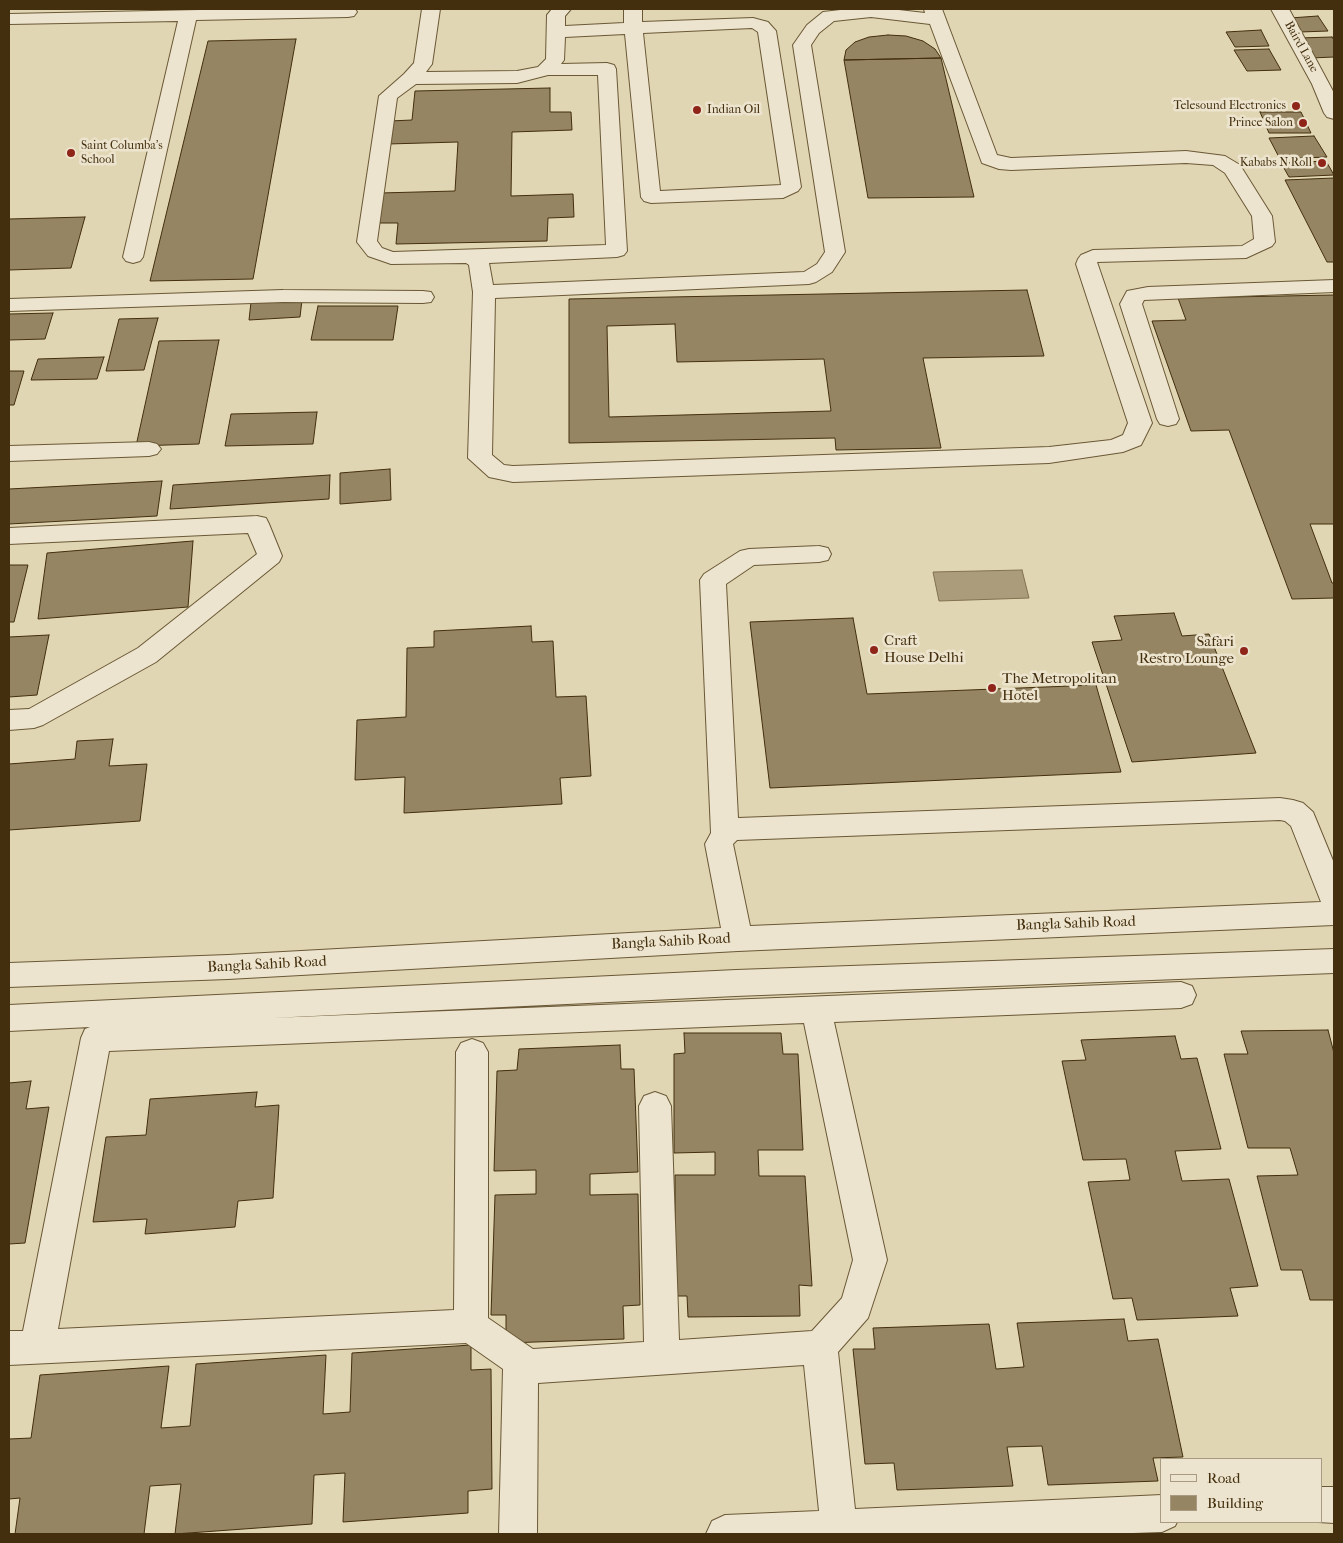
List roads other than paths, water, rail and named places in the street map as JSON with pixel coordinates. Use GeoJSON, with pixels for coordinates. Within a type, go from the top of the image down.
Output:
{"type":"FeatureCollection","features":[{"type":"Feature","properties":{"kind":"street"},"geometry":{"type":"LineString","coordinates":[[411,78],[517,77],[545,70],[607,69],[617,251],[391,258],[376,252],[366,242],[388,96],[411,78],[423,64],[430,9]]}},
{"type":"Feature","properties":{"kind":"street"},"geometry":{"type":"LineString","coordinates":[[545,70],[555,60],[556,15],[562,9]]}},
{"type":"Feature","properties":{"kind":"street"},"geometry":{"type":"LineString","coordinates":[[557,32],[633,28],[753,23],[763,18],[767,31],[791,187],[783,192],[652,197],[633,28],[633,9]]}},
{"type":"Feature","properties":{"kind":"street","name":"Baird Lane"},"geometry":{"type":"LineString","coordinates":[[1280,9],[1328,84],[1334,113]]}},
{"type":"Feature","properties":{"kind":"street"},"geometry":{"type":"LineString","coordinates":[[9,20],[188,16],[216,12],[348,12]]}},
{"type":"Feature","properties":{"kind":"street"},"geometry":{"type":"LineString","coordinates":[[471,257],[479,263],[484,292],[480,458],[497,472],[513,474],[1049,454],[1115,448],[1133,440],[1140,423],[1086,264],[1088,260],[1093,256],[1246,252],[1257,248],[1265,242],[1262,216],[1233,169],[1218,160],[1186,157],[1011,164],[999,163],[989,159],[934,14],[872,12],[829,16],[813,29],[802,44],[835,252],[825,268],[809,278],[484,292]]}},
{"type":"Feature","properties":{"kind":"street"},"geometry":{"type":"LineString","coordinates":[[133,257],[188,16]]}},
{"type":"Feature","properties":{"kind":"street"},"geometry":{"type":"LineString","coordinates":[[1168,419],[1131,304],[1136,296],[1148,293],[1334,286]]}},
{"type":"Feature","properties":{"kind":"street"},"geometry":{"type":"LineString","coordinates":[[9,305],[283,296],[423,297]]}},
{"type":"Feature","properties":{"kind":"street"},"geometry":{"type":"LineString","coordinates":[[9,454],[149,449]]}},
{"type":"Feature","properties":{"kind":"street"},"geometry":{"type":"LineString","coordinates":[[9,536],[257,524],[270,556],[147,655],[34,718],[9,720]]}},
{"type":"Feature","properties":{"kind":"street"},"geometry":{"type":"LineString","coordinates":[[738,939],[719,844],[725,832],[713,580],[749,557],[819,554]]}},
{"type":"Feature","properties":{"kind":"street"},"geometry":{"type":"LineString","coordinates":[[725,832],[736,830],[1280,809],[1293,811],[1303,820],[1334,900]]}},
{"type":"Feature","properties":{"kind":"street","name":"Bangla Sahib Road"},"geometry":{"type":"LineString","coordinates":[[9,975],[228,967],[738,939],[1334,913]]}},
{"type":"Feature","properties":{"kind":"street"},"geometry":{"type":"LineString","coordinates":[[9,1018],[736,982],[1334,961]]}},
{"type":"Feature","properties":{"kind":"street"},"geometry":{"type":"LineString","coordinates":[[518,1534],[520,1361],[471,1326],[23,1348],[96,1038],[1181,995]]}},
{"type":"Feature","properties":{"kind":"street"},"geometry":{"type":"LineString","coordinates":[[521,1367],[820,1347],[856,1307],[870,1260],[816,1010]]}},
{"type":"Feature","properties":{"kind":"street"},"geometry":{"type":"LineString","coordinates":[[471,1326],[472,1052]]}},
{"type":"Feature","properties":{"kind":"street"},"geometry":{"type":"LineString","coordinates":[[656,1106],[662,1358]]}},
{"type":"Feature","properties":{"kind":"street"},"geometry":{"type":"LineString","coordinates":[[820,1347],[839,1529]]}},
{"type":"Feature","properties":{"kind":"street"},"geometry":{"type":"LineString","coordinates":[[725,1534],[1160,1513]]}},
{"type":"Feature","properties":{"kind":"place","name":"Telesound Electronics"},"geometry":{"type":"Point","coordinates":[1296,106]}},
{"type":"Feature","properties":{"kind":"place","name":"Indian Oil"},"geometry":{"type":"Point","coordinates":[697,110]}},
{"type":"Feature","properties":{"kind":"place","name":"Prince Salon"},"geometry":{"type":"Point","coordinates":[1303,123]}},
{"type":"Feature","properties":{"kind":"place","name":"Saint Columba's School"},"geometry":{"type":"Point","coordinates":[71,153]}},
{"type":"Feature","properties":{"kind":"place","name":"Kababs N Roll"},"geometry":{"type":"Point","coordinates":[1322,163]}},
{"type":"Feature","properties":{"kind":"place","name":"Craft House Delhi"},"geometry":{"type":"Point","coordinates":[874,650]}},
{"type":"Feature","properties":{"kind":"place","name":"Safari Restro Lounge"},"geometry":{"type":"Point","coordinates":[1244,651]}},
{"type":"Feature","properties":{"kind":"place","name":"The Metropolitan Hotel"},"geometry":{"type":"Point","coordinates":[992,688]}}]}
